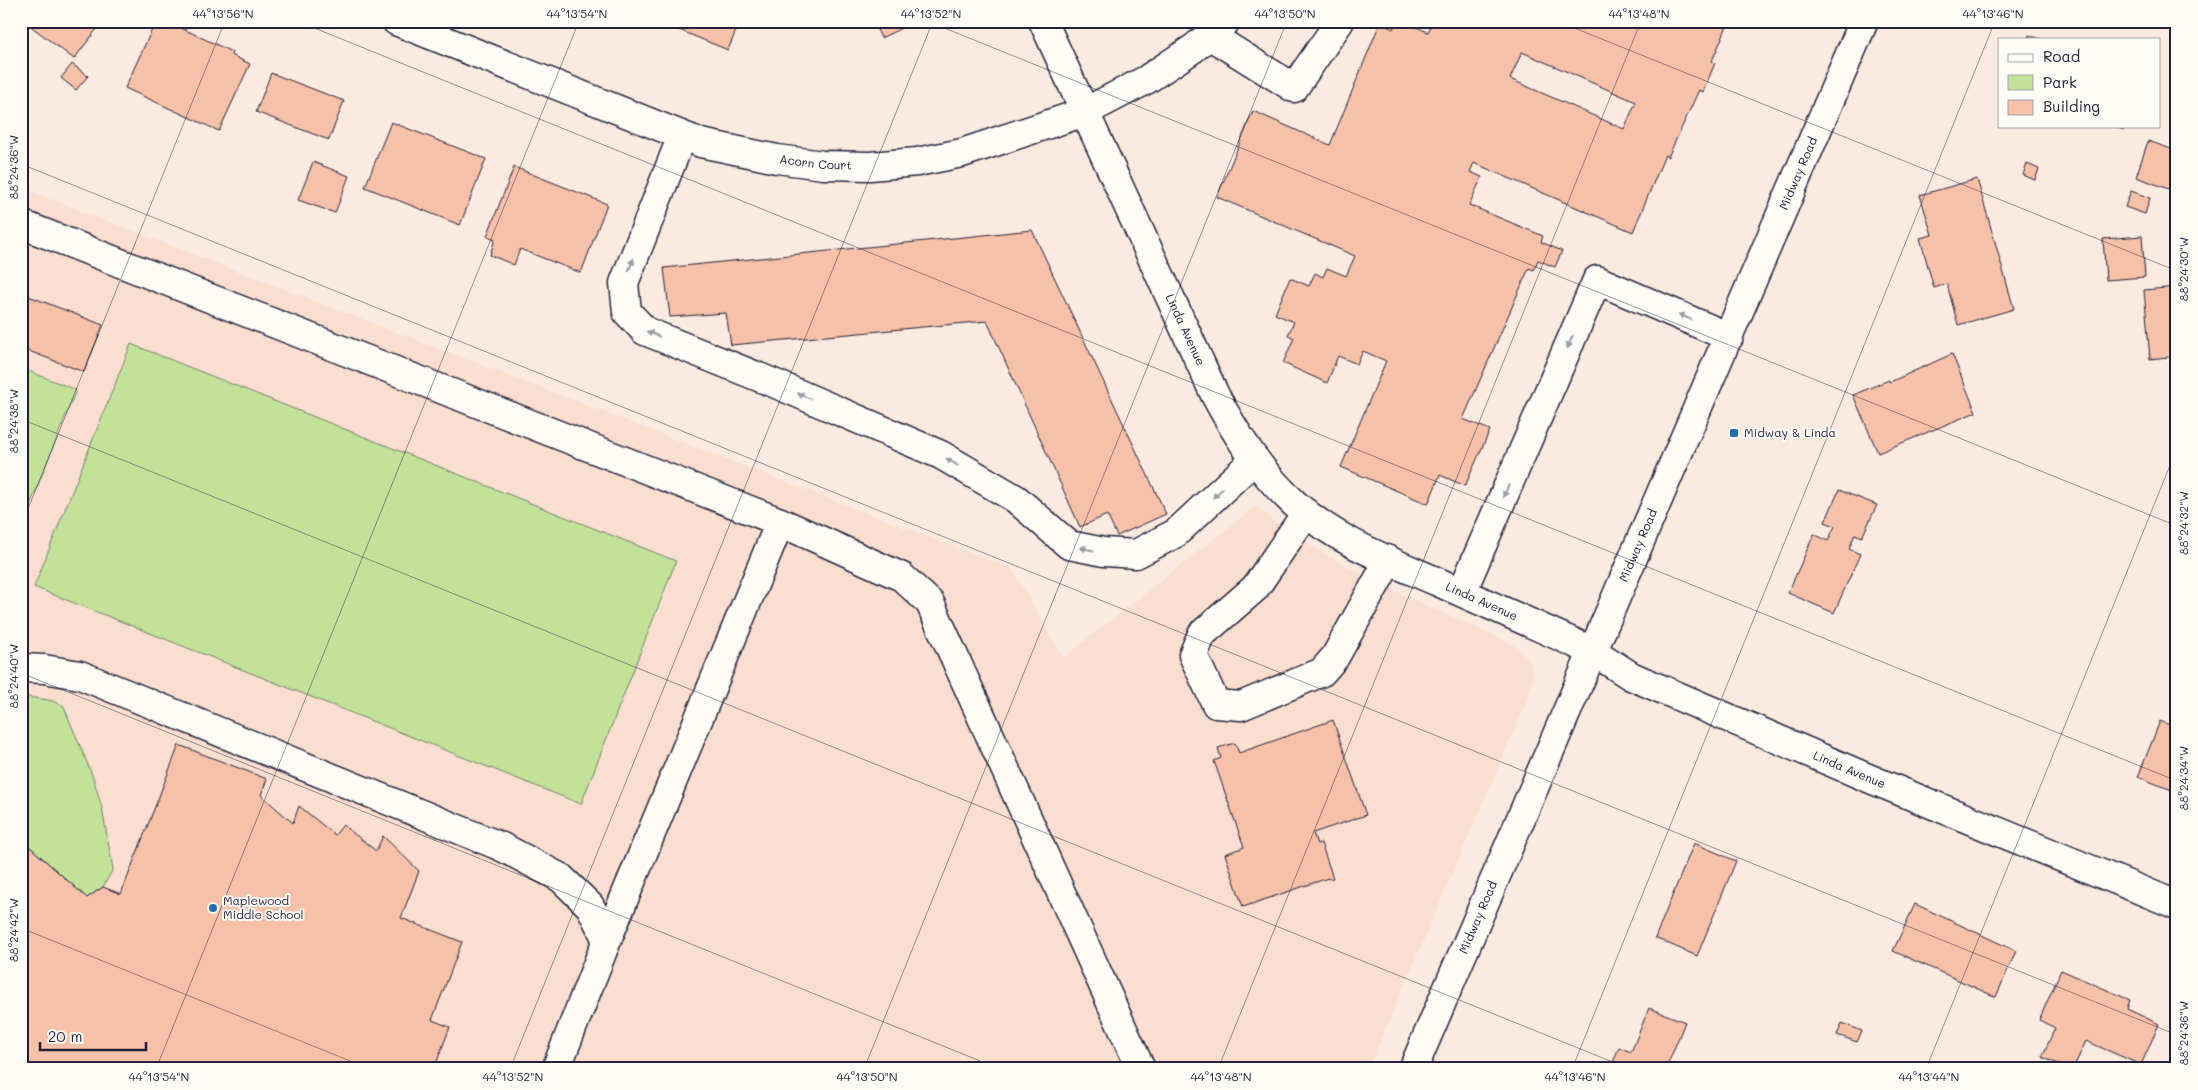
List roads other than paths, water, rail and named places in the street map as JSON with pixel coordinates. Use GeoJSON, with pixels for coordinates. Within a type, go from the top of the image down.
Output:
{"type":"FeatureCollection","features":[{"type":"Feature","properties":{"kind":"street","name":"Acorn Court"},"geometry":{"type":"LineString","coordinates":[[396,21],[700,143],[777,159],[823,165],[870,166],[916,162],[962,153],[1085,112],[1146,80],[1194,48],[1217,28]]}},
{"type":"Feature","properties":{"kind":"street","name":"Linda Avenue"},"geometry":{"type":"LineString","coordinates":[[1044,21],[1215,395],[1238,437],[1254,460],[1272,482],[1306,513],[1347,541],[1594,652],[1630,676],[1868,778],[2177,905]]}},
{"type":"Feature","properties":{"kind":"street"},"geometry":{"type":"LineString","coordinates":[[1217,28],[1294,88],[1340,21]]}},
{"type":"Feature","properties":{"kind":"street","name":"Midway Road"},"geometry":{"type":"LineString","coordinates":[[1413,1069],[1864,21]]}},
{"type":"Feature","properties":{"kind":"street"},"geometry":{"type":"LineString","coordinates":[[682,136],[624,283],[627,312],[645,331],[940,454],[1016,499],[1069,544],[1104,552],[1136,554],[1176,533],[1254,460]]}},
{"type":"Feature","properties":{"kind":"street"},"geometry":{"type":"LineString","coordinates":[[21,224],[780,522],[902,577],[930,603],[1141,1069]]}},
{"type":"Feature","properties":{"kind":"street"},"geometry":{"type":"LineString","coordinates":[[1462,592],[1597,280],[1729,336]]}},
{"type":"Feature","properties":{"kind":"street"},"geometry":{"type":"LineString","coordinates":[[1306,513],[1255,588],[1202,634],[1193,655],[1216,704],[1241,706],[1322,672],[1336,657],[1389,560]]}},
{"type":"Feature","properties":{"kind":"street"},"geometry":{"type":"LineString","coordinates":[[556,1069],[606,940],[780,522]]}},
{"type":"Feature","properties":{"kind":"street"},"geometry":{"type":"LineString","coordinates":[[21,668],[44,669],[80,675],[502,847],[561,878],[590,906],[606,940]]}},
{"type":"Feature","properties":{"kind":"place","name":"Midway & Linda"},"geometry":{"type":"Point","coordinates":[1734,433]}},
{"type":"Feature","properties":{"kind":"place","name":"Maplewood Middle School"},"geometry":{"type":"Point","coordinates":[213,908]}}]}
